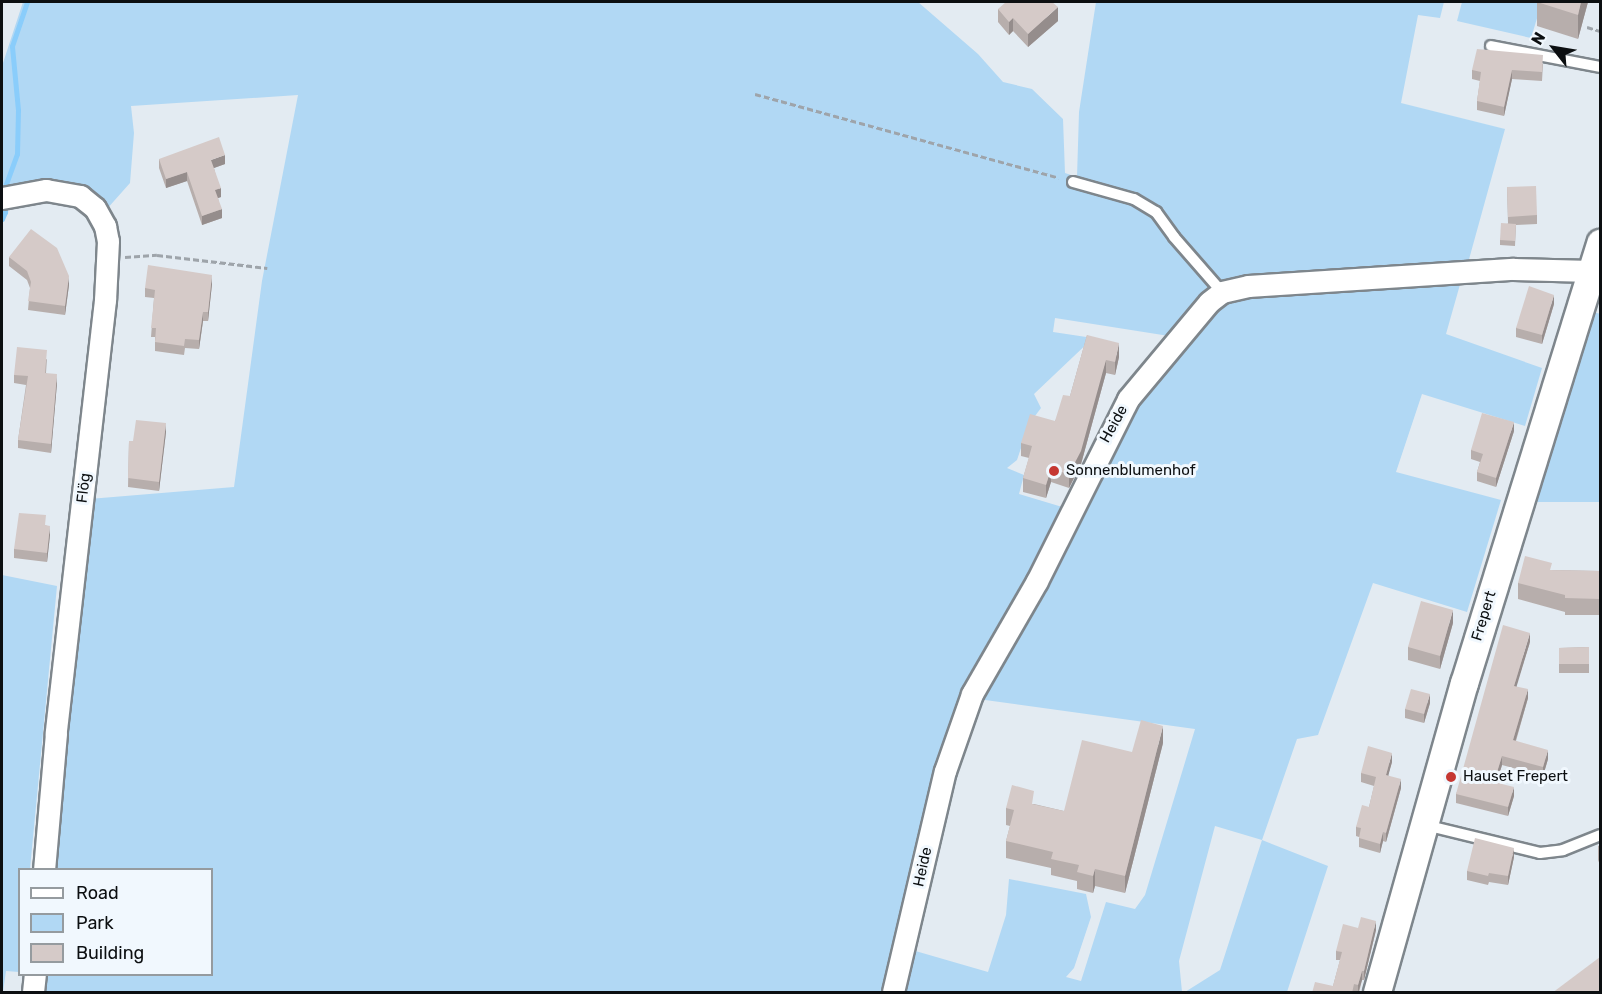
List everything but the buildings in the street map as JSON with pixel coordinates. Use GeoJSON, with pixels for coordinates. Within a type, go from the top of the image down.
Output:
{"type":"FeatureCollection","features":[{"type":"Feature","properties":{"kind":"street","name":"Flög"},"geometry":{"type":"LineString","coordinates":[[8,198],[46,190],[80,196],[95,208],[105,226],[108,241],[108,261],[56,734],[44,868]]}},
{"type":"Feature","properties":{"kind":"street","name":"Frepert"},"geometry":{"type":"LineString","coordinates":[[1377,993],[1509,532],[1600,243]]}},
{"type":"Feature","properties":{"kind":"street"},"geometry":{"type":"LineString","coordinates":[[1222,292],[1248,286],[1384,275],[1513,269],[1592,271]]}},
{"type":"Feature","properties":{"kind":"street","name":"Heide"},"geometry":{"type":"LineString","coordinates":[[893,993],[945,771],[972,694],[1037,581],[1128,399],[1202,310],[1222,292]]}},
{"type":"Feature","properties":{"kind":"street"},"geometry":{"type":"LineString","coordinates":[[33,993],[35,976]]}},
{"type":"Feature","properties":{"kind":"lane"},"geometry":{"type":"LineString","coordinates":[[1491,46],[1600,67]]}},
{"type":"Feature","properties":{"kind":"lane"},"geometry":{"type":"LineString","coordinates":[[1072,182],[1134,199],[1156,212],[1174,237],[1222,292]]}},
{"type":"Feature","properties":{"kind":"lane"},"geometry":{"type":"LineString","coordinates":[[1425,825],[1540,853],[1563,850],[1600,835]]}},
{"type":"Feature","properties":{"kind":"path"},"geometry":{"type":"LineString","coordinates":[[1587,27],[1600,31]]}},
{"type":"Feature","properties":{"kind":"path"},"geometry":{"type":"LineString","coordinates":[[755,94],[1072,182]]}},
{"type":"Feature","properties":{"kind":"path"},"geometry":{"type":"LineString","coordinates":[[108,261],[131,255],[157,255],[267,268]]}},
{"type":"Feature","properties":{"kind":"green space"},"geometry":{"type":"Polygon","coordinates":[[[23,2],[918,2],[978,54],[1003,82],[1032,89],[1063,119],[1065,173],[1077,177],[1079,112],[1096,2],[1444,2],[1440,18],[1418,15],[1401,103],[1505,129],[1468,263],[1226,281],[1207,289],[1169,336],[1055,318],[1053,332],[1093,338],[1034,394],[1041,408],[1029,424],[1017,460],[1007,468],[1024,475],[1019,494],[1069,509],[997,627],[969,680],[882,992],[42,992],[44,976],[213,976],[213,868],[53,868],[89,499],[234,487],[262,281],[298,95],[131,106],[134,133],[130,183],[106,210],[92,196],[69,182],[47,181],[2,190],[2,66],[23,2]]]}},
{"type":"Feature","properties":{"kind":"green space"},"geometry":{"type":"Polygon","coordinates":[[[1462,2],[1542,2],[1531,38],[1457,21],[1462,2]]]}},
{"type":"Feature","properties":{"kind":"green space"},"geometry":{"type":"Polygon","coordinates":[[[1461,281],[1446,334],[1542,368],[1525,426],[1422,394],[1396,472],[1501,500],[1467,612],[1373,583],[1318,735],[1297,739],[1262,840],[1215,826],[1179,961],[1182,992],[902,992],[912,950],[988,972],[1006,915],[1009,879],[1086,894],[1091,917],[1074,968],[1066,977],[1081,981],[1106,902],[1135,909],[1145,895],[1195,729],[978,699],[1138,406],[1191,337],[1229,299],[1252,294],[1461,281]]]}},
{"type":"Feature","properties":{"kind":"green space"},"geometry":{"type":"Polygon","coordinates":[[[1594,312],[1600,314],[1600,502],[1537,502],[1594,312]]]}},
{"type":"Feature","properties":{"kind":"green space"},"geometry":{"type":"Polygon","coordinates":[[[2,575],[57,586],[30,868],[18,868],[18,972],[6,971],[3,992],[2,575]]]}},
{"type":"Feature","properties":{"kind":"green space"},"geometry":{"type":"Polygon","coordinates":[[[1262,840],[1328,866],[1287,992],[1185,992],[1220,970],[1262,840]]]}},
{"type":"Feature","properties":{"kind":"waterway"},"geometry":{"type":"LineString","coordinates":[[6,193],[6,184],[17,154],[18,110],[12,46],[27,2]]}},
{"type":"Feature","properties":{"kind":"waterway"},"geometry":{"type":"LineString","coordinates":[[2,219],[5,202]]}},
{"type":"Feature","properties":{"kind":"place","name":"Sonnenblumenhof"},"geometry":{"type":"Point","coordinates":[1054,471]}},
{"type":"Feature","properties":{"kind":"place","name":"Hauset Frepert"},"geometry":{"type":"Point","coordinates":[1451,777]}}]}
